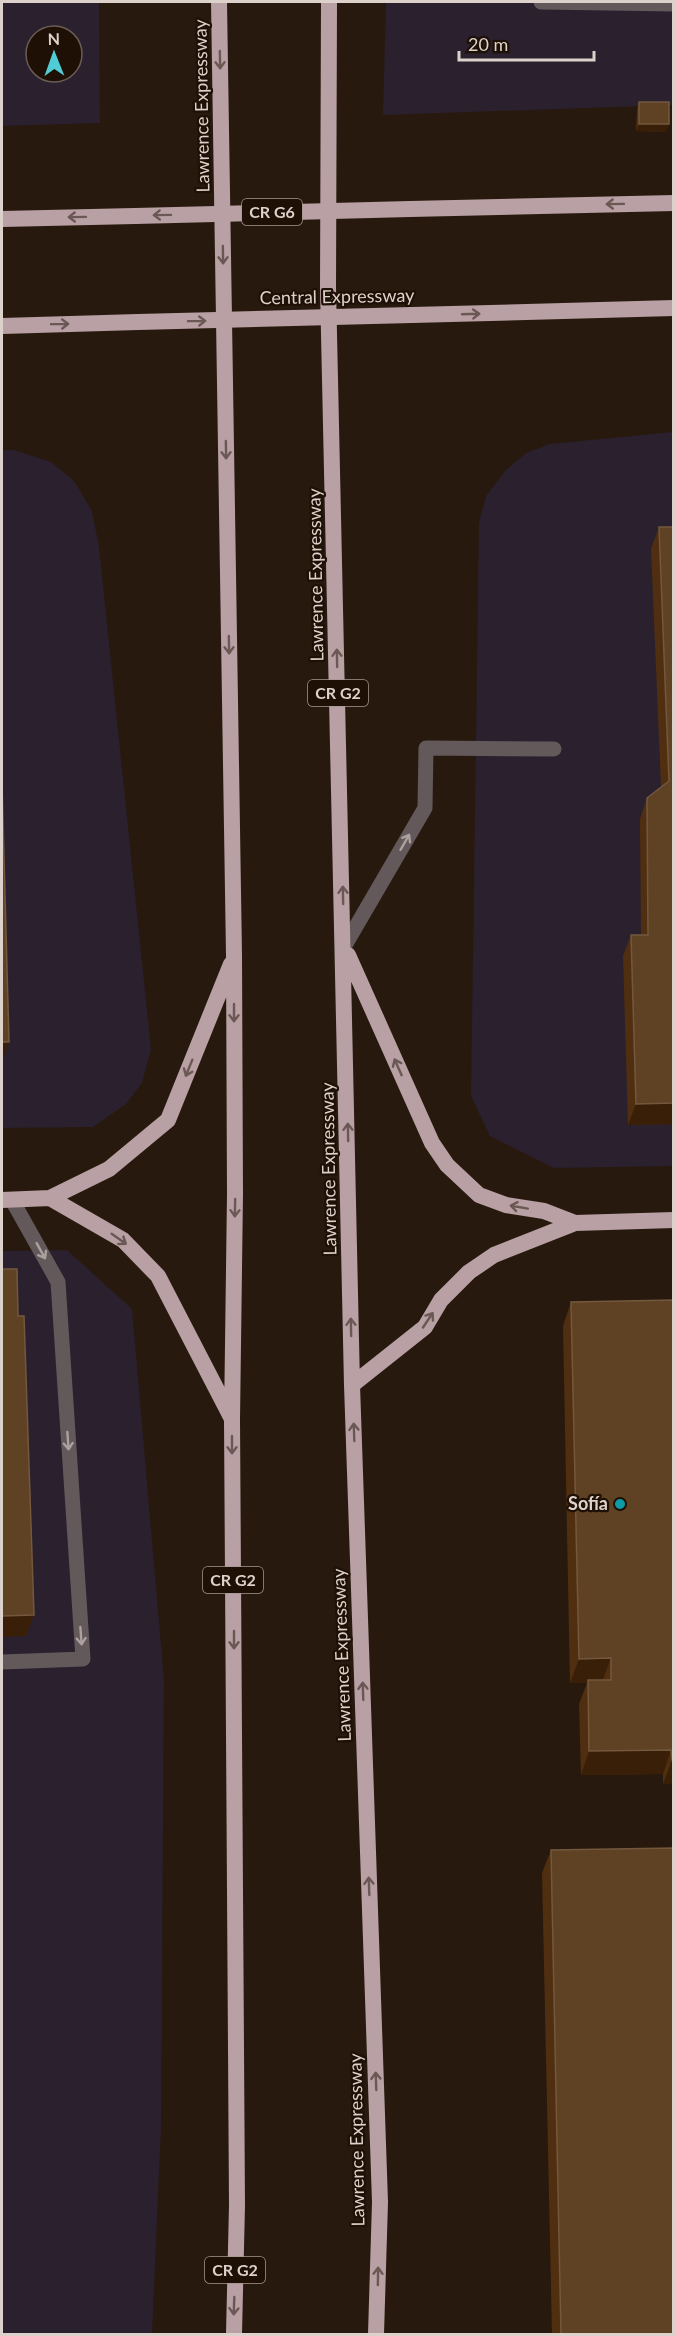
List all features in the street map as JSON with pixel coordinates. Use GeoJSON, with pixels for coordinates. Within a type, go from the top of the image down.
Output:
{"type":"FeatureCollection","features":[{"type":"Feature","properties":{"kind":"highway","name":"Lawrence Expressway"},"geometry":{"type":"LineString","coordinates":[[219,2],[234,955],[235,1194],[232,1420],[237,2193],[234,2334]]}},
{"type":"Feature","properties":{"kind":"highway","name":"Lawrence Expressway"},"geometry":{"type":"LineString","coordinates":[[329,2],[328,288],[352,1385],[380,2202],[376,2334]]}},
{"type":"Feature","properties":{"kind":"highway","name":"CR G6"},"geometry":{"type":"LineString","coordinates":[[2,219],[674,203]]}},
{"type":"Feature","properties":{"kind":"highway","name":"Central Expressway"},"geometry":{"type":"LineString","coordinates":[[2,326],[674,308]]}},
{"type":"Feature","properties":{"kind":"highway"},"geometry":{"type":"LineString","coordinates":[[344,947],[432,1143],[447,1164],[479,1195],[506,1204],[544,1211],[575,1223]]}},
{"type":"Feature","properties":{"kind":"highway"},"geometry":{"type":"LineString","coordinates":[[7,1200],[51,1198],[110,1169],[168,1120],[234,955]]}},
{"type":"Feature","properties":{"kind":"highway"},"geometry":{"type":"LineString","coordinates":[[51,1198],[123,1240],[158,1276],[232,1420]]}},
{"type":"Feature","properties":{"kind":"highway"},"geometry":{"type":"LineString","coordinates":[[352,1385],[425,1327],[441,1300],[469,1272],[494,1255],[575,1223],[674,1220]]}},
{"type":"Feature","properties":{"kind":"lane"},"geometry":{"type":"LineString","coordinates":[[541,2],[674,4]]}},
{"type":"Feature","properties":{"kind":"lane"},"geometry":{"type":"LineString","coordinates":[[344,947],[425,808],[426,748],[554,749]]}},
{"type":"Feature","properties":{"kind":"lane"},"geometry":{"type":"LineString","coordinates":[[2,1662],[83,1659],[58,1282],[7,1200]]}},
{"type":"Feature","properties":{"kind":"shaded area"},"geometry":{"type":"Polygon","coordinates":[[[2,2],[99,2],[100,123],[2,126],[2,2]]]}},
{"type":"Feature","properties":{"kind":"shaded area"},"geometry":{"type":"Polygon","coordinates":[[[386,2],[673,2],[673,105],[383,115],[386,2]]]}},
{"type":"Feature","properties":{"kind":"shaded area"},"geometry":{"type":"Polygon","coordinates":[[[673,432],[673,1166],[554,1168],[490,1136],[471,1096],[479,523],[486,496],[505,471],[526,453],[550,444],[673,432]]]}},
{"type":"Feature","properties":{"kind":"shaded area"},"geometry":{"type":"Polygon","coordinates":[[[2,450],[14,450],[51,462],[74,481],[92,511],[99,547],[151,1049],[142,1083],[126,1104],[93,1127],[2,1128],[2,450]]]}},
{"type":"Feature","properties":{"kind":"shaded area"},"geometry":{"type":"Polygon","coordinates":[[[67,1250],[132,1309],[164,1680],[161,2126],[152,2334],[2,2334],[2,1251],[67,1250]]]}},
{"type":"Feature","properties":{"kind":"building"},"geometry":{"type":"Polygon","coordinates":[[[639,102],[669,102],[669,124],[639,124],[639,102]]]}},
{"type":"Feature","properties":{"kind":"building"},"geometry":{"type":"Polygon","coordinates":[[[659,527],[674,527],[674,1103],[636,1104],[631,935],[648,935],[647,798],[669,781],[659,527]]]}},
{"type":"Feature","properties":{"kind":"building"},"geometry":{"type":"Polygon","coordinates":[[[2,783],[9,1042],[2,1042],[2,783]]]}},
{"type":"Feature","properties":{"kind":"building"},"geometry":{"type":"Polygon","coordinates":[[[2,1269],[17,1269],[18,1316],[24,1316],[34,1615],[2,1616],[2,1269]]]}},
{"type":"Feature","properties":{"kind":"building","name":"Sofía"},"geometry":{"type":"Polygon","coordinates":[[[674,1300],[674,1760],[672,1760],[671,1750],[589,1751],[588,1680],[611,1680],[611,1658],[579,1659],[571,1302],[674,1300]]]}},
{"type":"Feature","properties":{"kind":"building"},"geometry":{"type":"Polygon","coordinates":[[[674,1848],[674,2334],[561,2334],[551,1850],[674,1848]]]}},
{"type":"Feature","properties":{"kind":"place","name":"Sofía"},"geometry":{"type":"Point","coordinates":[620,1504]}}]}
